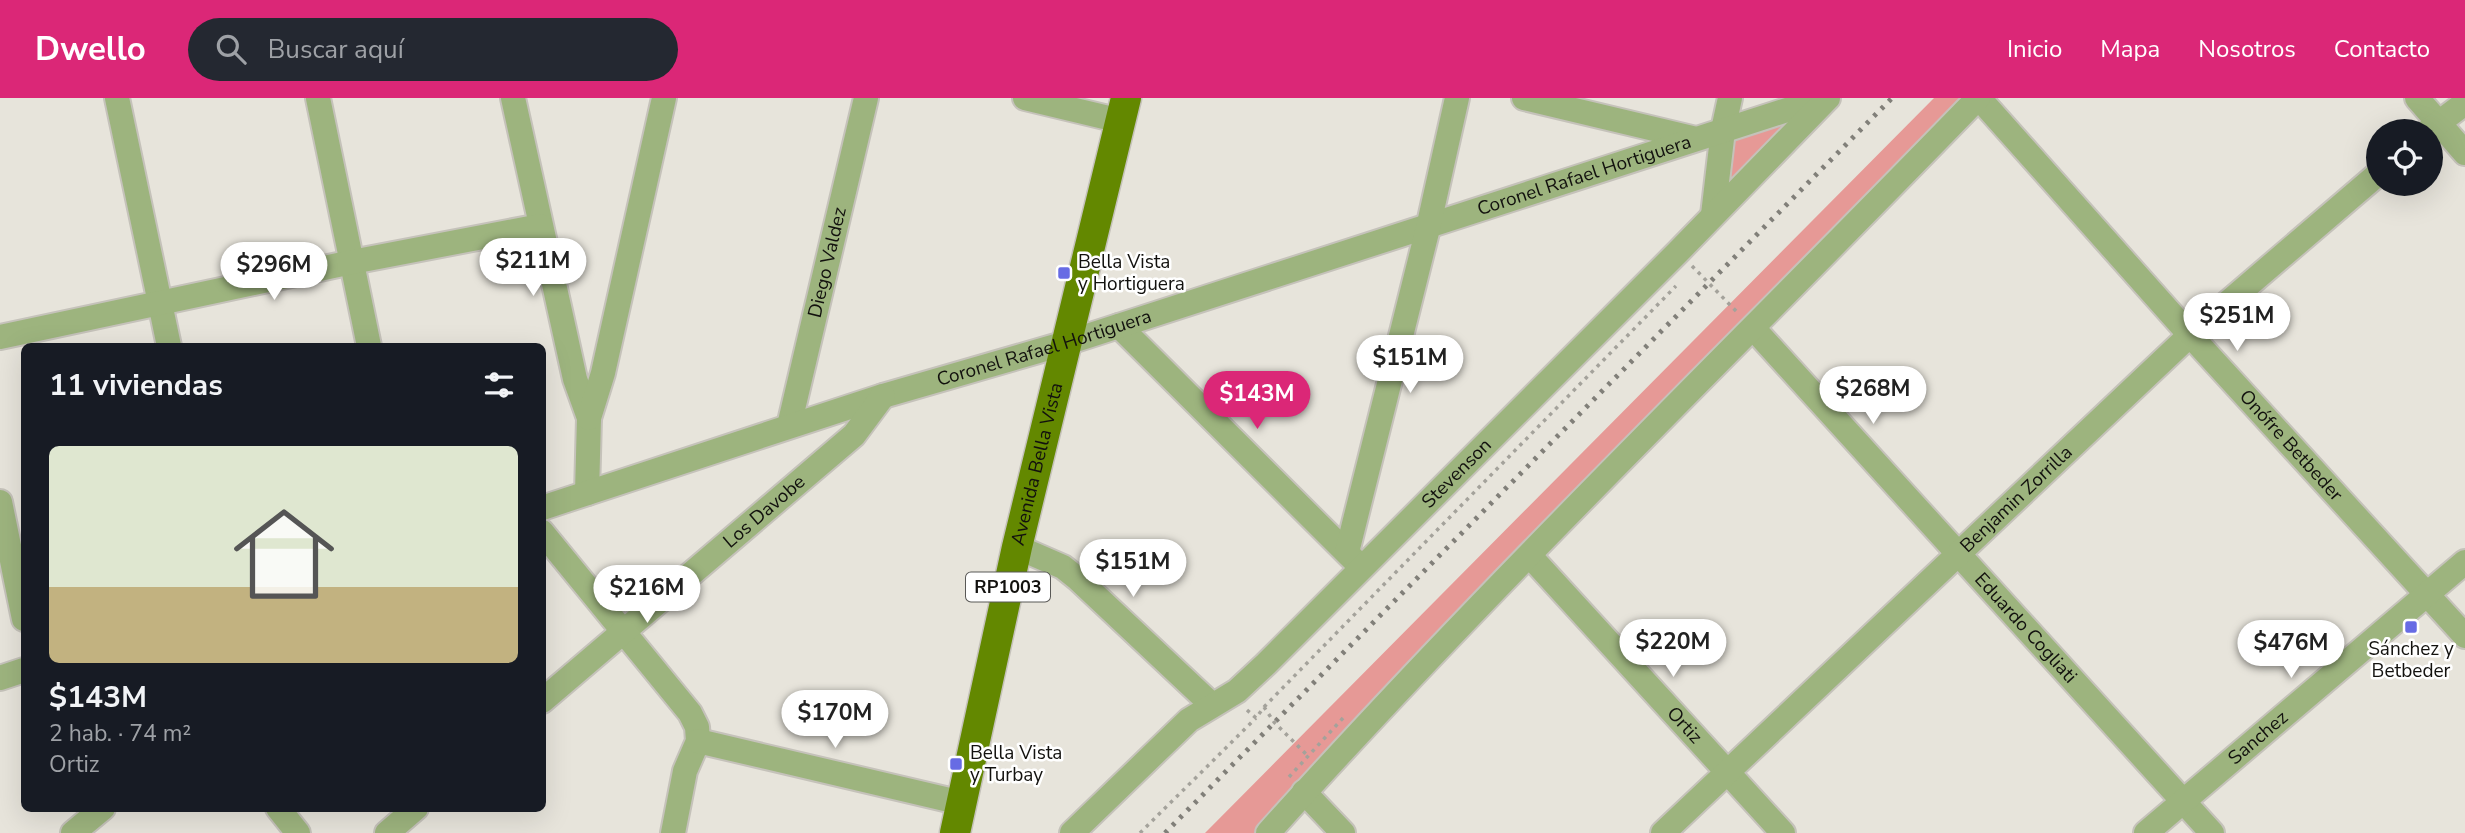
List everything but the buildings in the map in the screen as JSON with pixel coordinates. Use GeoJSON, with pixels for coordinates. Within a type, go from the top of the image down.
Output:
{"type":"FeatureCollection","features":[{"type":"Feature","properties":{"kind":"main road","name":"Avenida Bella Vista"},"geometry":{"type":"LineString","coordinates":[[961,824],[1017,547],[1124,109]]}},
{"type":"Feature","properties":{"kind":"street"},"geometry":{"type":"LineString","coordinates":[[117,98],[168,343]]}},
{"type":"Feature","properties":{"kind":"street"},"geometry":{"type":"LineString","coordinates":[[318,98],[368,343]]}},
{"type":"Feature","properties":{"kind":"street"},"geometry":{"type":"LineString","coordinates":[[513,98],[575,379],[589,418]]}},
{"type":"Feature","properties":{"kind":"street"},"geometry":{"type":"LineString","coordinates":[[587,494],[589,418],[603,373],[664,98]]}},
{"type":"Feature","properties":{"kind":"street","name":"Diego Valdez"},"geometry":{"type":"LineString","coordinates":[[789,426],[866,98]]}},
{"type":"Feature","properties":{"kind":"street"},"geometry":{"type":"LineString","coordinates":[[1025,98],[1124,109]]}},
{"type":"Feature","properties":{"kind":"street"},"geometry":{"type":"LineString","coordinates":[[1354,560],[1457,98]]}},
{"type":"Feature","properties":{"kind":"street"},"geometry":{"type":"LineString","coordinates":[[1524,98],[1693,138]]}},
{"type":"Feature","properties":{"kind":"street"},"geometry":{"type":"LineString","coordinates":[[1713,215],[1723,130],[1730,98]]}},
{"type":"Feature","properties":{"kind":"street","name":"Coronel Rafael Hortiguera"},"geometry":{"type":"LineString","coordinates":[[546,507],[789,426],[1066,343],[1428,228],[1693,138],[1826,98]]}},
{"type":"Feature","properties":{"kind":"street","name":"Stevenson"},"geometry":{"type":"LineString","coordinates":[[1072,833],[1189,719],[1221,700],[1266,664],[1354,560],[1686,260],[1713,215],[1826,98]]}},
{"type":"Feature","properties":{"kind":"street"},"geometry":{"type":"LineString","coordinates":[[1268,833],[1312,783],[1530,556],[1978,98]]}},
{"type":"Feature","properties":{"kind":"street","name":"Onófre Betbeder"},"geometry":{"type":"LineString","coordinates":[[1978,98],[2465,636]]}},
{"type":"Feature","properties":{"kind":"street"},"geometry":{"type":"LineString","coordinates":[[2417,98],[2429,119]]}},
{"type":"Feature","properties":{"kind":"street"},"geometry":{"type":"LineString","coordinates":[[2443,120],[2465,103]]}},
{"type":"Feature","properties":{"kind":"street"},"geometry":{"type":"LineString","coordinates":[[2443,135],[2465,153]]}},
{"type":"Feature","properties":{"kind":"street","name":"Benjamin Zorrilla"},"geometry":{"type":"LineString","coordinates":[[1662,833],[2190,335],[2366,184]]}},
{"type":"Feature","properties":{"kind":"street"},"geometry":{"type":"LineString","coordinates":[[0,337],[352,262],[540,226]]}},
{"type":"Feature","properties":{"kind":"street"},"geometry":{"type":"LineString","coordinates":[[1119,326],[1354,560]]}},
{"type":"Feature","properties":{"kind":"street","name":"Eduardo Cogliati"},"geometry":{"type":"LineString","coordinates":[[1754,329],[2213,833]]}},
{"type":"Feature","properties":{"kind":"street","name":"Los Davobe"},"geometry":{"type":"LineString","coordinates":[[546,698],[854,435],[883,396]]}},
{"type":"Feature","properties":{"kind":"street"},"geometry":{"type":"LineString","coordinates":[[0,502],[21,604]]}},
{"type":"Feature","properties":{"kind":"street"},"geometry":{"type":"LineString","coordinates":[[546,537],[690,713],[697,727],[698,741],[685,771],[673,833]]}},
{"type":"Feature","properties":{"kind":"street"},"geometry":{"type":"LineString","coordinates":[[1017,547],[1063,567],[1221,700]]}},
{"type":"Feature","properties":{"kind":"street","name":"Ortiz"},"geometry":{"type":"LineString","coordinates":[[1530,556],[1783,833]]}},
{"type":"Feature","properties":{"kind":"street","name":"Sanchez"},"geometry":{"type":"LineString","coordinates":[[2146,833],[2465,562]]}},
{"type":"Feature","properties":{"kind":"street"},"geometry":{"type":"LineString","coordinates":[[0,678],[21,671]]}},
{"type":"Feature","properties":{"kind":"street"},"geometry":{"type":"LineString","coordinates":[[698,741],[961,824]]}},
{"type":"Feature","properties":{"kind":"street"},"geometry":{"type":"LineString","coordinates":[[1312,783],[1343,833]]}},
{"type":"Feature","properties":{"kind":"street"},"geometry":{"type":"LineString","coordinates":[[74,833],[98,812]]}},
{"type":"Feature","properties":{"kind":"street"},"geometry":{"type":"LineString","coordinates":[[281,812],[299,833]]}},
{"type":"Feature","properties":{"kind":"street"},"geometry":{"type":"LineString","coordinates":[[387,833],[411,812]]}},
{"type":"Feature","properties":{"kind":"path"},"geometry":{"type":"LineString","coordinates":[[1140,833],[1256,718],[1686,260],[1703,258]]}},
{"type":"Feature","properties":{"kind":"path"},"geometry":{"type":"LineString","coordinates":[[1686,260],[1754,329]]}},
{"type":"Feature","properties":{"kind":"path"},"geometry":{"type":"LineString","coordinates":[[1221,700],[1256,718]]}},
{"type":"Feature","properties":{"kind":"path"},"geometry":{"type":"LineString","coordinates":[[1264,707],[1312,783]]}},
{"type":"Feature","properties":{"kind":"shaded area"},"geometry":{"type":"Polygon","coordinates":[[[1934,98],[1970,98],[1255,833],[1205,833],[1934,98]]]}},
{"type":"Feature","properties":{"kind":"shaded area"},"geometry":{"type":"Polygon","coordinates":[[[1792,122],[1737,180],[1728,175],[1730,139],[1738,133],[1792,122]]]}},
{"type":"Feature","properties":{"kind":"railway"},"geometry":{"type":"LineString","coordinates":[[1165,833],[1892,98]]}},
{"type":"Feature","properties":{"kind":"place","name":"Bella Vista y Hortiguera"},"geometry":{"type":"Point","coordinates":[1064,273]}},
{"type":"Feature","properties":{"kind":"place","name":"Sánchez y Betbeder"},"geometry":{"type":"Point","coordinates":[2411,627]}},
{"type":"Feature","properties":{"kind":"place","name":"Bella Vista y Turbay"},"geometry":{"type":"Point","coordinates":[956,764]}}]}
